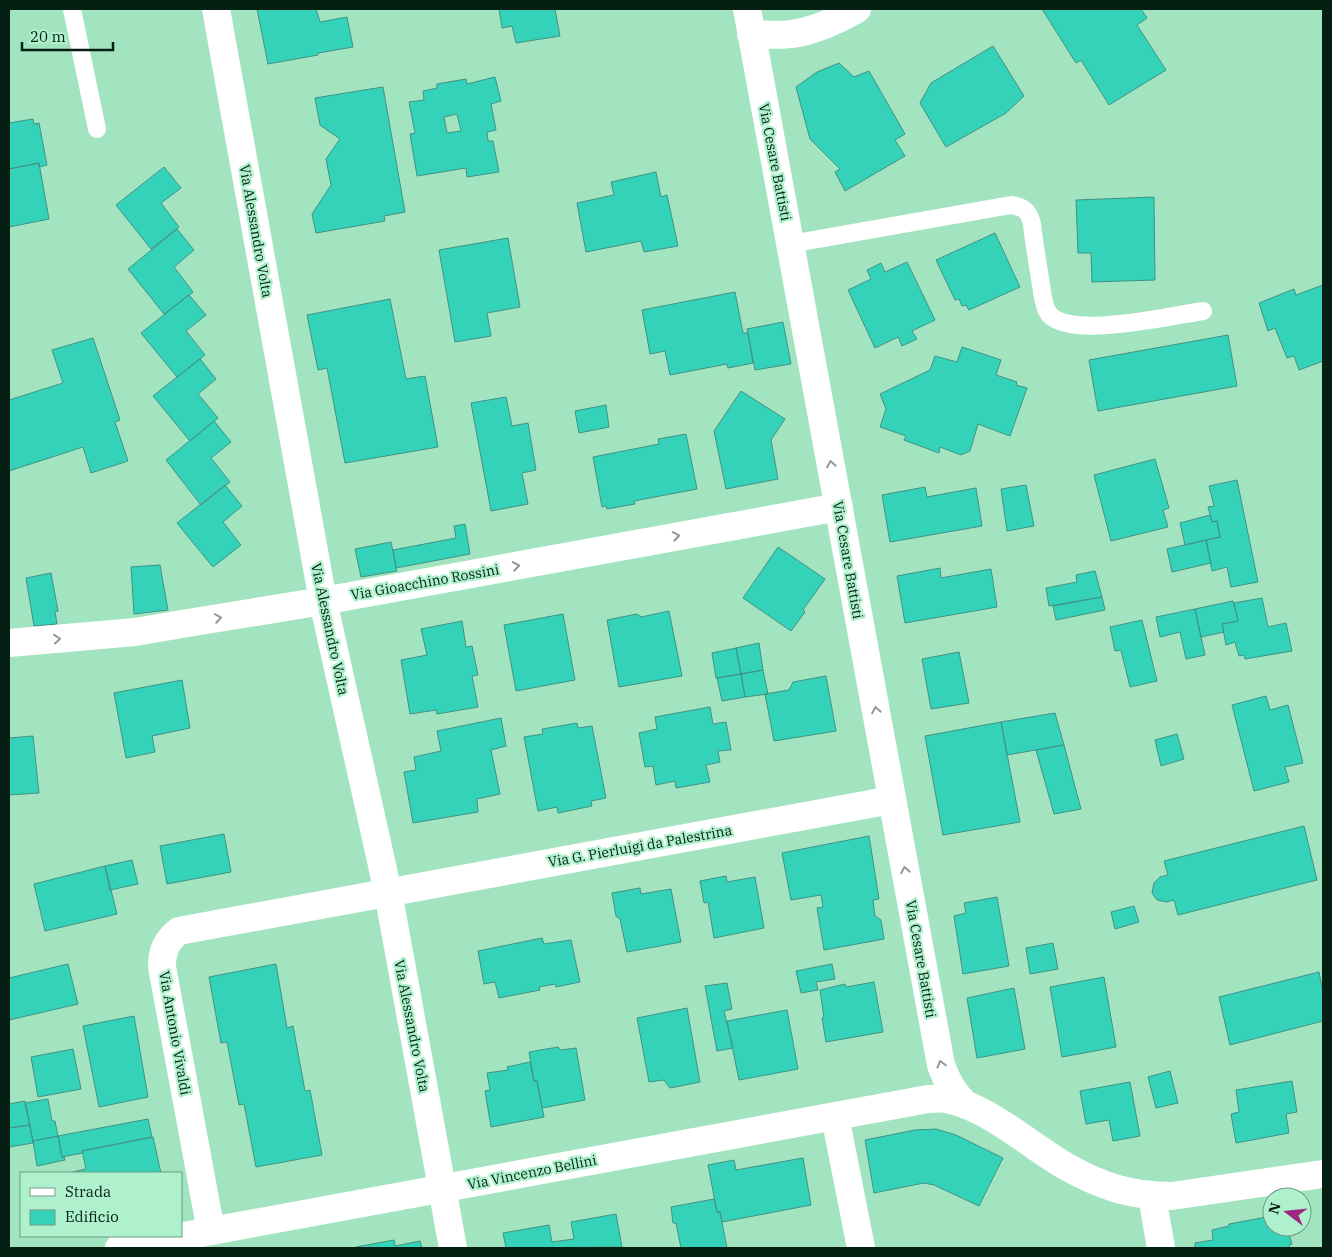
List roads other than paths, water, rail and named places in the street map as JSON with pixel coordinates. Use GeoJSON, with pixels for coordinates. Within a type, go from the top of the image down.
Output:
{"type":"FeatureCollection","features":[{"type":"Feature","properties":{"kind":"street","name":"Via Alessandro Volta"},"geometry":{"type":"LineString","coordinates":[[216,9],[323,601],[388,892],[454,1248]]}},
{"type":"Feature","properties":{"kind":"street"},"geometry":{"type":"LineString","coordinates":[[749,21],[789,34],[811,30],[838,20],[857,9]]}},
{"type":"Feature","properties":{"kind":"street","name":"Via Cesare Battisti"},"geometry":{"type":"LineString","coordinates":[[749,21],[941,1065],[956,1096],[956,1102],[992,1119],[1066,1166],[1100,1184],[1130,1193],[1152,1196],[1201,1193],[1323,1174]]}},
{"type":"Feature","properties":{"kind":"street","name":"Via Gioacchino Rossini"},"geometry":{"type":"LineString","coordinates":[[9,643],[135,632],[323,601],[839,506]]}},
{"type":"Feature","properties":{"kind":"street","name":"Via G. Pierluigi da Palestrina"},"geometry":{"type":"LineString","coordinates":[[388,892],[892,800]]}},
{"type":"Feature","properties":{"kind":"street","name":"Via Antonio Vivaldi"},"geometry":{"type":"LineString","coordinates":[[211,1231],[162,967],[163,951],[167,943],[179,931],[188,928],[388,892]]}},
{"type":"Feature","properties":{"kind":"street","name":"Via Vincenzo Bellini"},"geometry":{"type":"LineString","coordinates":[[182,1236],[928,1099],[956,1102]]}},
{"type":"Feature","properties":{"kind":"street"},"geometry":{"type":"LineString","coordinates":[[835,1116],[861,1248]]}},
{"type":"Feature","properties":{"kind":"street"},"geometry":{"type":"LineString","coordinates":[[1152,1196],[1161,1248]]}},
{"type":"Feature","properties":{"kind":"street","name":"Via Vincenzo Bellini"},"geometry":{"type":"LineString","coordinates":[[119,1248],[179,1237]]}},
{"type":"Feature","properties":{"kind":"lane"},"geometry":{"type":"LineString","coordinates":[[72,9],[96,129]]}},
{"type":"Feature","properties":{"kind":"lane"},"geometry":{"type":"LineString","coordinates":[[790,244],[1011,205],[1022,207],[1029,213],[1042,292],[1047,311],[1054,320],[1068,324],[1096,327],[1203,310]]}}]}
